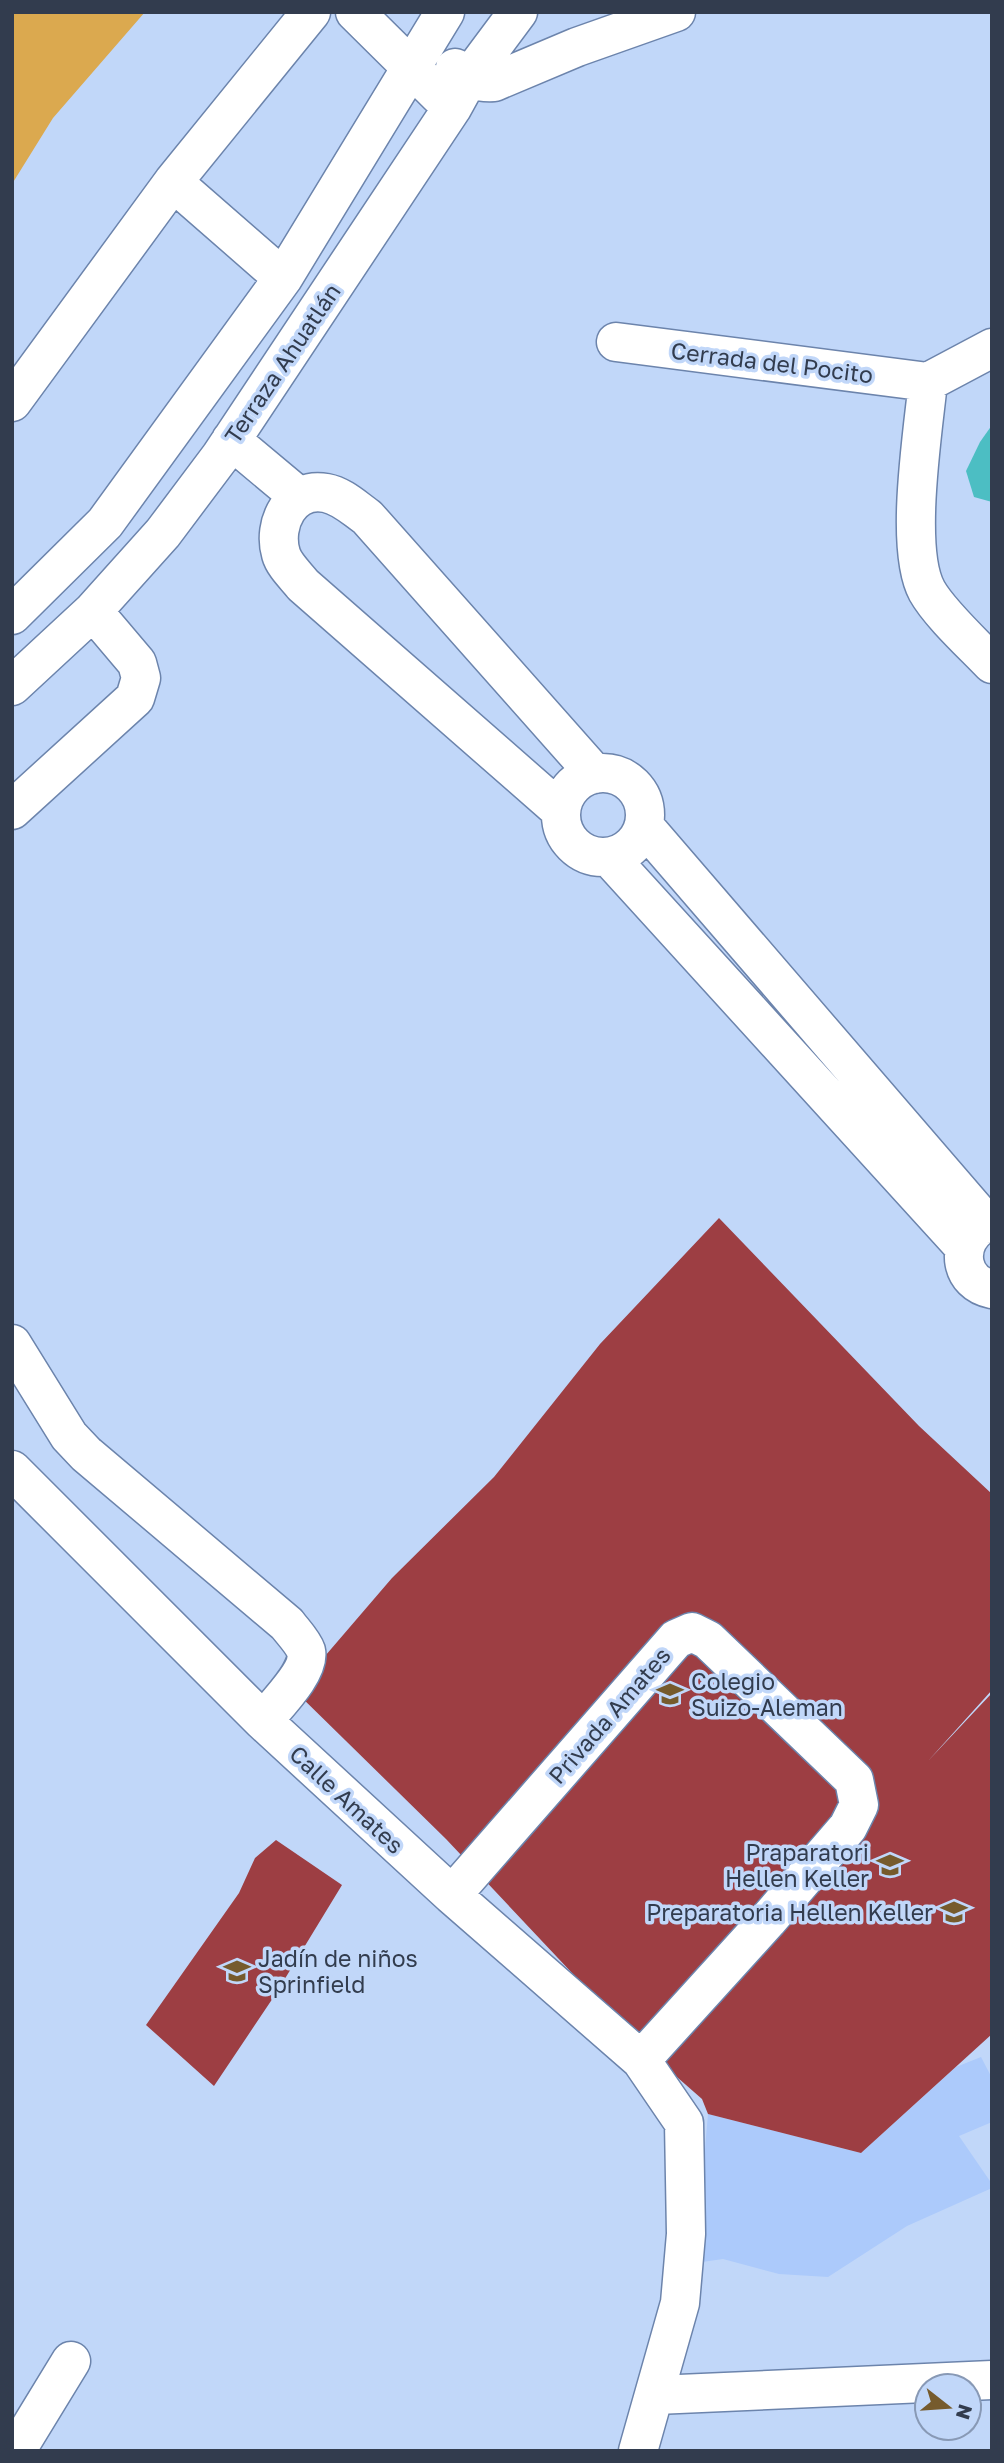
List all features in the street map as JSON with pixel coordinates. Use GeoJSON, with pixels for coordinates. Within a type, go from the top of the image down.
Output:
{"type":"FeatureCollection","features":[{"type":"Feature","properties":{"kind":"street"},"geometry":{"type":"LineString","coordinates":[[12,402],[173,182],[311,12]]}},
{"type":"Feature","properties":{"kind":"street"},"geometry":{"type":"LineString","coordinates":[[355,12],[427,40],[460,93],[480,83],[503,80],[577,47],[676,12]]}},
{"type":"Feature","properties":{"kind":"street","name":"Terraza Ahuatlán"},"geometry":{"type":"LineString","coordinates":[[12,686],[93,611],[163,533],[225,448],[460,93],[518,12]]}},
{"type":"Feature","properties":{"kind":"street","name":"Terraza Ahuatlán"},"geometry":{"type":"LineString","coordinates":[[12,615],[105,523],[283,278],[427,40]]}},
{"type":"Feature","properties":{"kind":"street"},"geometry":{"type":"LineString","coordinates":[[173,182],[283,278]]}},
{"type":"Feature","properties":{"kind":"street","name":"Cerrada del Pocito"},"geometry":{"type":"LineString","coordinates":[[616,342],[928,382]]}},
{"type":"Feature","properties":{"kind":"street"},"geometry":{"type":"LineString","coordinates":[[992,348],[928,382],[917,492],[917,558],[927,590],[975,626],[992,664]]}},
{"type":"Feature","properties":{"kind":"street"},"geometry":{"type":"LineString","coordinates":[[225,448],[291,504]]}},
{"type":"Feature","properties":{"kind":"street"},"geometry":{"type":"LineString","coordinates":[[561,811],[303,585],[282,557],[278,541],[280,524],[291,504],[312,492],[340,497],[367,517],[595,774]]}},
{"type":"Feature","properties":{"kind":"street"},"geometry":{"type":"LineString","coordinates":[[12,810],[135,698],[141,678],[137,663],[93,611]]}},
{"type":"Feature","properties":{"kind":"street"},"geometry":{"type":"LineString","coordinates":[[595,774],[622,778],[634,787],[645,812],[644,825],[631,847],[609,857],[596,857],[574,846],[566,836],[562,824],[561,811],[572,787],[583,778],[595,774]]}},
{"type":"Feature","properties":{"kind":"street"},"geometry":{"type":"LineString","coordinates":[[644,825],[981,1232]]}},
{"type":"Feature","properties":{"kind":"street"},"geometry":{"type":"LineString","coordinates":[[609,857],[981,1232]]}},
{"type":"Feature","properties":{"kind":"street"},"geometry":{"type":"LineString","coordinates":[[981,1232],[963,1257],[970,1277],[978,1284],[992,1289]]}},
{"type":"Feature","properties":{"kind":"street"},"geometry":{"type":"LineString","coordinates":[[12,1344],[69,1436],[86,1454],[287,1624],[306,1649],[307,1660],[303,1670],[262,1721]]}},
{"type":"Feature","properties":{"kind":"street","name":"Calle Amates"},"geometry":{"type":"LineString","coordinates":[[12,1470],[262,1721],[452,1895],[641,2060],[684,2123],[686,2234],[680,2303],[656,2395]]}},
{"type":"Feature","properties":{"kind":"street","name":"Privada Amates"},"geometry":{"type":"LineString","coordinates":[[452,1895],[676,1639],[692,1632],[708,1640],[854,1780],[859,1805],[848,1827],[641,2060]]}},
{"type":"Feature","properties":{"kind":"street"},"geometry":{"type":"LineString","coordinates":[[16,2451],[71,2361]]}},
{"type":"Feature","properties":{"kind":"street"},"geometry":{"type":"LineString","coordinates":[[638,2451],[656,2395],[992,2380]]}},
{"type":"Feature","properties":{"kind":"shaded area"},"geometry":{"type":"Polygon","coordinates":[[[12,12],[145,12],[53,118],[12,184],[12,12]]]}},
{"type":"Feature","properties":{"kind":"shaded area"},"geometry":{"type":"Polygon","coordinates":[[[992,425],[992,502],[974,497],[966,471],[992,425]]]}},
{"type":"Feature","properties":{"kind":"shaded area"},"geometry":{"type":"Polygon","coordinates":[[[981,2057],[992,2078],[992,2122],[959,2136],[992,2184],[992,2188],[907,2226],[828,2277],[779,2274],[723,2259],[695,2263],[708,2114],[861,2153],[956,2067],[981,2057]]]}},
{"type":"Feature","properties":{"kind":"building"},"geometry":{"type":"Polygon","coordinates":[[[719,1218],[919,1426],[992,1494],[992,1690],[928,1761],[992,1693],[992,2034],[861,2153],[708,2114],[702,2099],[637,2042],[446,1839],[295,1691],[392,1578],[494,1477],[600,1344],[719,1218]]]}},
{"type":"Feature","properties":{"kind":"building","name":"Jadín de niños Sprinfield"},"geometry":{"type":"Polygon","coordinates":[[[276,1840],[342,1885],[275,1995],[214,2086],[146,2025],[239,1893],[255,1858],[276,1840]]]}},
{"type":"Feature","properties":{"kind":"place","name":"Colegio Suizo-Aleman"},"geometry":{"type":"Point","coordinates":[670,1694]}},
{"type":"Feature","properties":{"kind":"place","name":"Praparatori Hellen Keller"},"geometry":{"type":"Point","coordinates":[890,1865]}},
{"type":"Feature","properties":{"kind":"place","name":"Preparatoria Hellen Keller"},"geometry":{"type":"Point","coordinates":[954,1912]}},
{"type":"Feature","properties":{"kind":"place","name":"Jadín de niños Sprinfield"},"geometry":{"type":"Point","coordinates":[237,1971]}}]}
